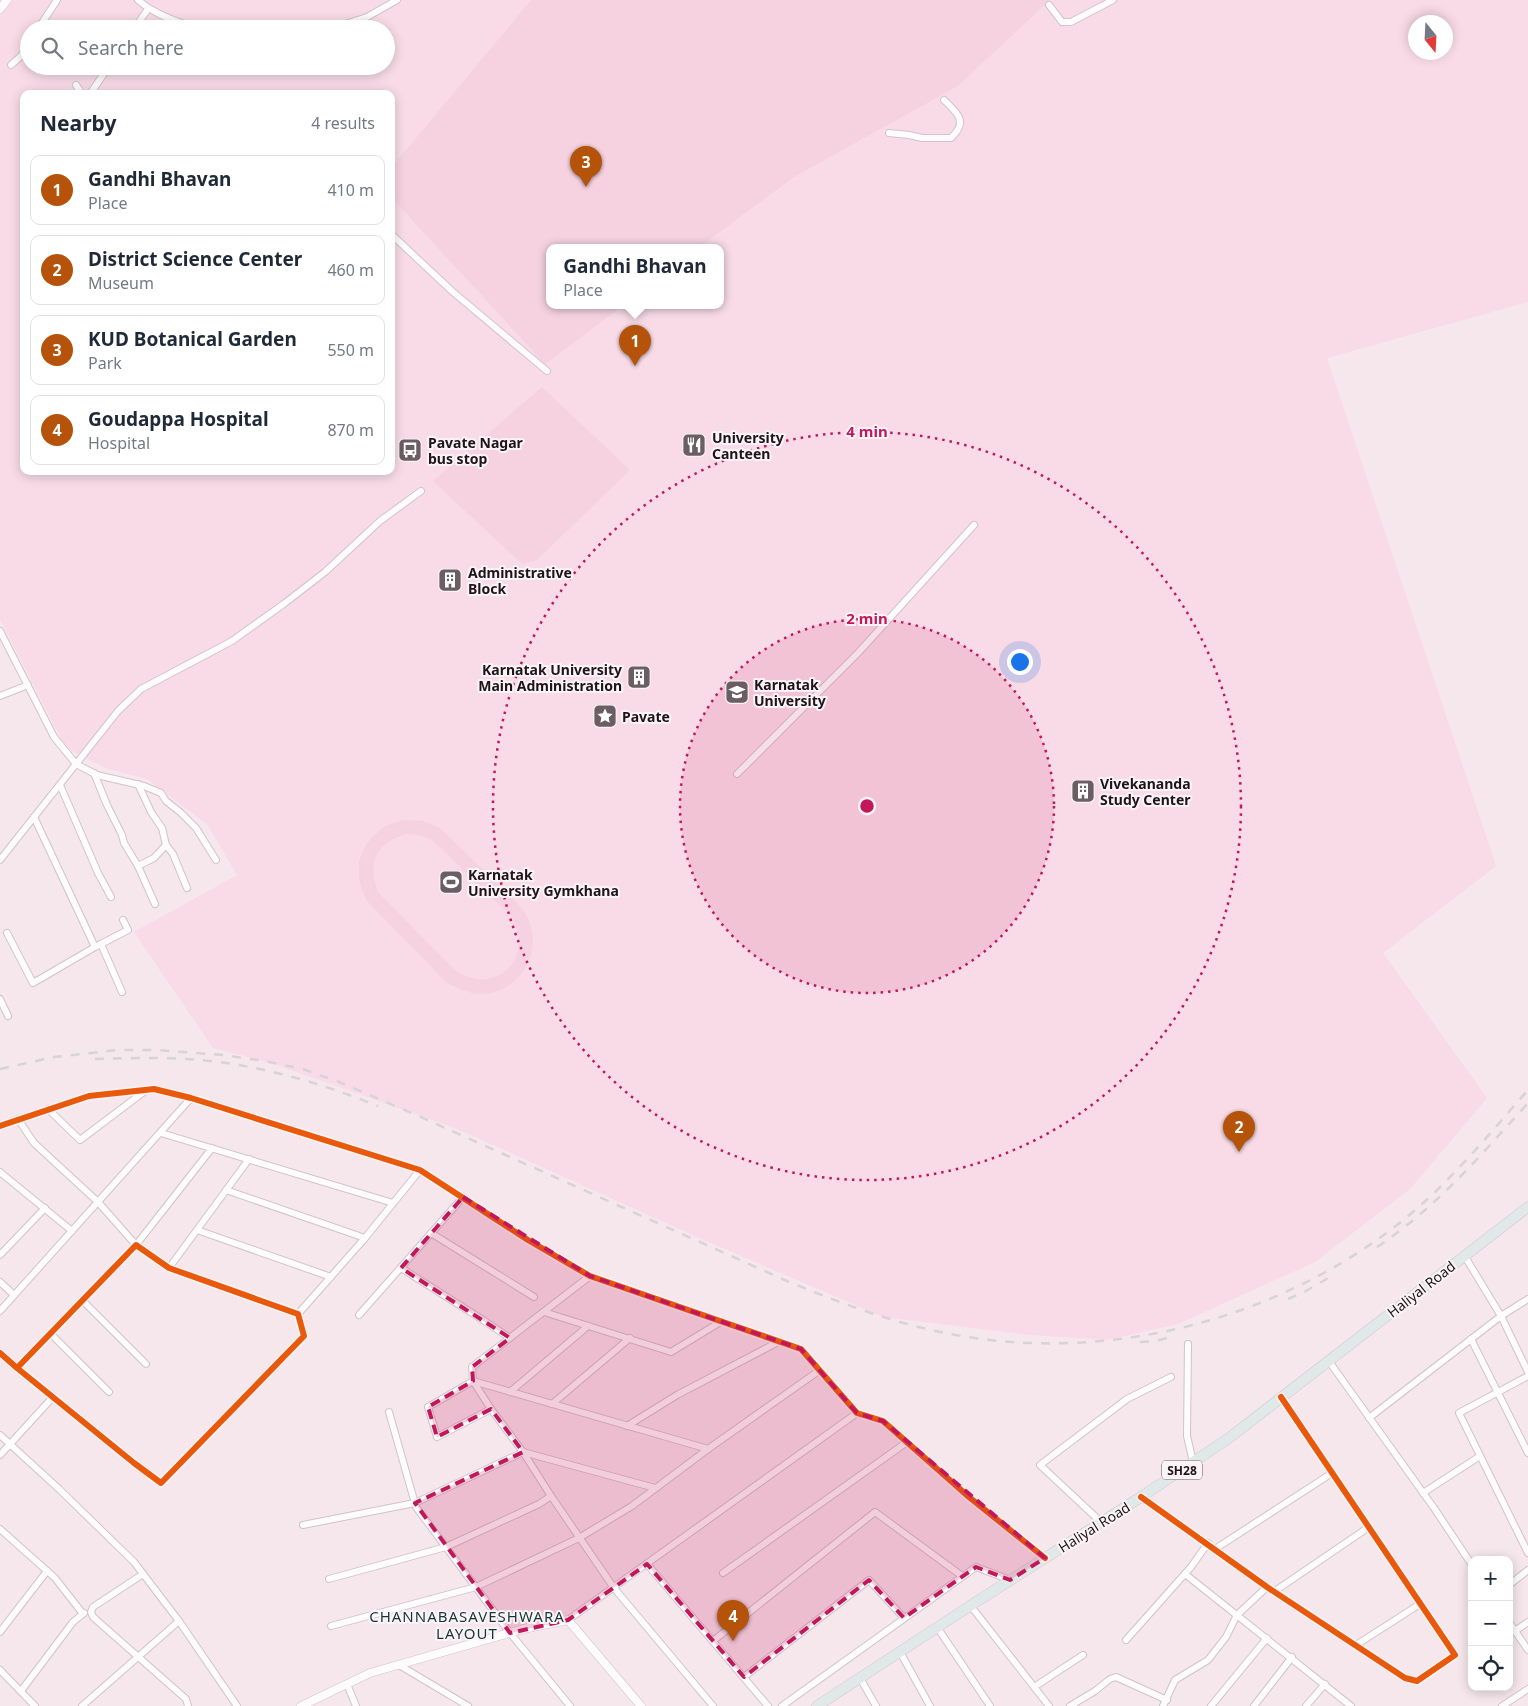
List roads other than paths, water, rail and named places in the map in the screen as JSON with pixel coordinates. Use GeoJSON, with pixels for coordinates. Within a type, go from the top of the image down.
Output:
{"type":"FeatureCollection","features":[{"type":"Feature","properties":{"kind":"main road","name":"Haliyal Road"},"geometry":{"type":"LineString","coordinates":[[817,1706],[1229,1438],[1528,1207]]}},
{"type":"Feature","properties":{"kind":"street"},"geometry":{"type":"LineString","coordinates":[[0,9],[7,0]]}},
{"type":"Feature","properties":{"kind":"street"},"geometry":{"type":"LineString","coordinates":[[44,20],[57,0]]}},
{"type":"Feature","properties":{"kind":"street"},"geometry":{"type":"LineString","coordinates":[[138,0],[148,9],[175,20]]}},
{"type":"Feature","properties":{"kind":"street"},"geometry":{"type":"LineString","coordinates":[[358,20],[367,17],[397,0]]}},
{"type":"Feature","properties":{"kind":"street"},"geometry":{"type":"LineString","coordinates":[[1049,5],[1062,22],[1071,22],[1113,0]]}},
{"type":"Feature","properties":{"kind":"street"},"geometry":{"type":"LineString","coordinates":[[140,20],[148,9]]}},
{"type":"Feature","properties":{"kind":"street"},"geometry":{"type":"LineString","coordinates":[[11,65],[20,57]]}},
{"type":"Feature","properties":{"kind":"street"},"geometry":{"type":"LineString","coordinates":[[93,90],[103,75]]}},
{"type":"Feature","properties":{"kind":"street"},"geometry":{"type":"LineString","coordinates":[[76,85],[79,90]]}},
{"type":"Feature","properties":{"kind":"street"},"geometry":{"type":"LineString","coordinates":[[889,133],[922,138],[951,138],[960,127],[961,122],[958,115],[944,100]]}},
{"type":"Feature","properties":{"kind":"street"},"geometry":{"type":"LineString","coordinates":[[395,238],[453,292],[547,371]]}},
{"type":"Feature","properties":{"kind":"street"},"geometry":{"type":"LineString","coordinates":[[0,860],[118,711],[141,689],[217,649],[285,604],[325,572],[380,521],[421,491]]}},
{"type":"Feature","properties":{"kind":"street"},"geometry":{"type":"LineString","coordinates":[[737,774],[858,654],[974,525]]}},
{"type":"Feature","properties":{"kind":"street"},"geometry":{"type":"LineString","coordinates":[[0,631],[54,737],[76,764],[94,773],[138,784],[161,793],[166,801],[196,828],[216,860]]}},
{"type":"Feature","properties":{"kind":"street"},"geometry":{"type":"LineString","coordinates":[[0,696],[28,685]]}},
{"type":"Feature","properties":{"kind":"street"},"geometry":{"type":"LineString","coordinates":[[94,773],[124,843],[138,866],[155,904]]}},
{"type":"Feature","properties":{"kind":"street"},"geometry":{"type":"LineString","coordinates":[[138,784],[151,812],[162,828],[166,845],[173,854],[187,888]]}},
{"type":"Feature","properties":{"kind":"street"},"geometry":{"type":"LineString","coordinates":[[60,785],[98,873],[111,897]]}},
{"type":"Feature","properties":{"kind":"street"},"geometry":{"type":"LineString","coordinates":[[34,817],[122,992]]}},
{"type":"Feature","properties":{"kind":"street"},"geometry":{"type":"LineString","coordinates":[[138,866],[154,858],[166,845]]}},
{"type":"Feature","properties":{"kind":"street"},"geometry":{"type":"LineString","coordinates":[[7,933],[33,983],[98,945],[128,930],[123,920]]}},
{"type":"Feature","properties":{"kind":"street"},"geometry":{"type":"LineString","coordinates":[[0,999],[8,1016]]}},
{"type":"Feature","properties":{"kind":"street"},"geometry":{"type":"LineString","coordinates":[[0,1126],[89,1096],[154,1089],[191,1098],[420,1170],[528,1240],[590,1276],[801,1349],[857,1413],[883,1421],[969,1497],[1045,1558]]}},
{"type":"Feature","properties":{"kind":"street"},"geometry":{"type":"LineString","coordinates":[[48,1109],[80,1140],[146,1090]]}},
{"type":"Feature","properties":{"kind":"street"},"geometry":{"type":"LineString","coordinates":[[0,1310],[191,1098]]}},
{"type":"Feature","properties":{"kind":"street"},"geometry":{"type":"LineString","coordinates":[[18,1120],[34,1144],[98,1202],[136,1245],[169,1268],[298,1314]]}},
{"type":"Feature","properties":{"kind":"street"},"geometry":{"type":"LineString","coordinates":[[161,1133],[393,1203]]}},
{"type":"Feature","properties":{"kind":"street"},"geometry":{"type":"LineString","coordinates":[[17,1368],[136,1245],[212,1148]]}},
{"type":"Feature","properties":{"kind":"street"},"geometry":{"type":"LineString","coordinates":[[169,1268],[248,1159]]}},
{"type":"Feature","properties":{"kind":"street"},"geometry":{"type":"LineString","coordinates":[[298,1314],[365,1238],[420,1170]]}},
{"type":"Feature","properties":{"kind":"street"},"geometry":{"type":"LineString","coordinates":[[0,1172],[72,1231]]}},
{"type":"Feature","properties":{"kind":"street"},"geometry":{"type":"LineString","coordinates":[[226,1190],[365,1238]]}},
{"type":"Feature","properties":{"kind":"street"},"geometry":{"type":"LineString","coordinates":[[359,1315],[463,1197]]}},
{"type":"Feature","properties":{"kind":"street"},"geometry":{"type":"LineString","coordinates":[[0,1255],[45,1208]]}},
{"type":"Feature","properties":{"kind":"street"},"geometry":{"type":"LineString","coordinates":[[196,1230],[331,1277]]}},
{"type":"Feature","properties":{"kind":"street"},"geometry":{"type":"LineString","coordinates":[[431,1233],[534,1297]]}},
{"type":"Feature","properties":{"kind":"street"},"geometry":{"type":"LineString","coordinates":[[1464,1255],[1501,1316],[1528,1372]]}},
{"type":"Feature","properties":{"kind":"street"},"geometry":{"type":"LineString","coordinates":[[401,1268],[510,1338]]}},
{"type":"Feature","properties":{"kind":"street"},"geometry":{"type":"LineString","coordinates":[[590,1276],[472,1367],[473,1381],[490,1409],[523,1452],[614,1588],[713,1706]]}},
{"type":"Feature","properties":{"kind":"street"},"geometry":{"type":"LineString","coordinates":[[0,1282],[14,1295]]}},
{"type":"Feature","properties":{"kind":"street"},"geometry":{"type":"LineString","coordinates":[[1369,1418],[1501,1316],[1528,1298]]}},
{"type":"Feature","properties":{"kind":"street"},"geometry":{"type":"LineString","coordinates":[[82,1300],[146,1364]]}},
{"type":"Feature","properties":{"kind":"street"},"geometry":{"type":"LineString","coordinates":[[544,1312],[671,1352],[722,1321]]}},
{"type":"Feature","properties":{"kind":"street"},"geometry":{"type":"LineString","coordinates":[[0,1353],[161,1483],[304,1336],[298,1314]]}},
{"type":"Feature","properties":{"kind":"street"},"geometry":{"type":"LineString","coordinates":[[510,1392],[588,1326]]}},
{"type":"Feature","properties":{"kind":"street"},"geometry":{"type":"LineString","coordinates":[[50,1333],[109,1392]]}},
{"type":"Feature","properties":{"kind":"street"},"geometry":{"type":"LineString","coordinates":[[552,1404],[630,1338]]}},
{"type":"Feature","properties":{"kind":"street"},"geometry":{"type":"LineString","coordinates":[[1471,1339],[1528,1453]]}},
{"type":"Feature","properties":{"kind":"street"},"geometry":{"type":"LineString","coordinates":[[627,1426],[676,1395],[780,1341]]}},
{"type":"Feature","properties":{"kind":"street"},"geometry":{"type":"LineString","coordinates":[[1188,1344],[1187,1436],[1193,1462]]}},
{"type":"Feature","properties":{"kind":"street"},"geometry":{"type":"LineString","coordinates":[[1328,1360],[1468,1559]]}},
{"type":"Feature","properties":{"kind":"street"},"geometry":{"type":"LineString","coordinates":[[332,1626],[476,1588],[580,1538],[632,1506],[708,1449],[820,1370]]}},
{"type":"Feature","properties":{"kind":"street"},"geometry":{"type":"LineString","coordinates":[[1528,1376],[1459,1412],[1528,1553]]}},
{"type":"Feature","properties":{"kind":"street"},"geometry":{"type":"LineString","coordinates":[[1101,1522],[1040,1465],[1126,1399],[1171,1377]]}},
{"type":"Feature","properties":{"kind":"street"},"geometry":{"type":"LineString","coordinates":[[490,1409],[437,1437],[428,1407],[473,1381],[708,1449]]}},
{"type":"Feature","properties":{"kind":"street"},"geometry":{"type":"LineString","coordinates":[[1141,1497],[1267,1587],[1405,1678],[1417,1681],[1454,1655],[1281,1397]]}},
{"type":"Feature","properties":{"kind":"street"},"geometry":{"type":"LineString","coordinates":[[0,1455],[54,1398]]}},
{"type":"Feature","properties":{"kind":"street"},"geometry":{"type":"LineString","coordinates":[[389,1412],[416,1507],[510,1633],[570,1706]]}},
{"type":"Feature","properties":{"kind":"street"},"geometry":{"type":"LineString","coordinates":[[301,1706],[370,1673],[510,1633],[568,1620],[857,1413]]}},
{"type":"Feature","properties":{"kind":"street"},"geometry":{"type":"LineString","coordinates":[[0,1435],[134,1562],[237,1706]]}},
{"type":"Feature","properties":{"kind":"street"},"geometry":{"type":"LineString","coordinates":[[723,1573],[908,1442]]}},
{"type":"Feature","properties":{"kind":"street"},"geometry":{"type":"LineString","coordinates":[[303,1525],[415,1502],[523,1452],[655,1488]]}},
{"type":"Feature","properties":{"kind":"street"},"geometry":{"type":"LineString","coordinates":[[1423,1493],[1480,1456]]}},
{"type":"Feature","properties":{"kind":"street"},"geometry":{"type":"LineString","coordinates":[[1215,1549],[1332,1473]]}},
{"type":"Feature","properties":{"kind":"street"},"geometry":{"type":"LineString","coordinates":[[329,1580],[446,1547],[531,1508],[551,1496]]}},
{"type":"Feature","properties":{"kind":"street"},"geometry":{"type":"LineString","coordinates":[[713,1641],[875,1512],[962,1576]]}},
{"type":"Feature","properties":{"kind":"street"},"geometry":{"type":"LineString","coordinates":[[1275,1591],[1369,1527]]}},
{"type":"Feature","properties":{"kind":"street"},"geometry":{"type":"LineString","coordinates":[[0,1529],[55,1578],[83,1614]]}},
{"type":"Feature","properties":{"kind":"street"},"geometry":{"type":"LineString","coordinates":[[1126,1640],[1185,1574],[1208,1544]]}},
{"type":"Feature","properties":{"kind":"street"},"geometry":{"type":"LineString","coordinates":[[647,1564],[768,1706]]}},
{"type":"Feature","properties":{"kind":"street"},"geometry":{"type":"LineString","coordinates":[[782,1706],[976,1567],[1010,1580]]}},
{"type":"Feature","properties":{"kind":"street"},"geometry":{"type":"LineString","coordinates":[[1513,1582],[1528,1570]]}},
{"type":"Feature","properties":{"kind":"street"},"geometry":{"type":"LineString","coordinates":[[0,1632],[47,1571]]}},
{"type":"Feature","properties":{"kind":"street"},"geometry":{"type":"LineString","coordinates":[[21,1691],[73,1622],[143,1574]]}},
{"type":"Feature","properties":{"kind":"street"},"geometry":{"type":"LineString","coordinates":[[1185,1574],[1351,1706]]}},
{"type":"Feature","properties":{"kind":"street"},"geometry":{"type":"LineString","coordinates":[[744,1677],[869,1580],[904,1618]]}},
{"type":"Feature","properties":{"kind":"street"},"geometry":{"type":"LineString","coordinates":[[1070,1706],[1095,1691],[1110,1679],[1116,1677],[1165,1703],[1175,1680],[1208,1660],[1226,1637],[1238,1615],[1267,1587]]}},
{"type":"Feature","properties":{"kind":"street"},"geometry":{"type":"LineString","coordinates":[[1356,1645],[1420,1604]]}},
{"type":"Feature","properties":{"kind":"street"},"geometry":{"type":"LineString","coordinates":[[970,1606],[1049,1706]]}},
{"type":"Feature","properties":{"kind":"street"},"geometry":{"type":"LineString","coordinates":[[93,1607],[91,1612],[93,1617],[186,1699],[188,1706]]}},
{"type":"Feature","properties":{"kind":"street"},"geometry":{"type":"LineString","coordinates":[[568,1620],[641,1706]]}},
{"type":"Feature","properties":{"kind":"street"},"geometry":{"type":"LineString","coordinates":[[82,1706],[178,1621]]}},
{"type":"Feature","properties":{"kind":"street"},"geometry":{"type":"LineString","coordinates":[[1515,1631],[1528,1622]]}},
{"type":"Feature","properties":{"kind":"street"},"geometry":{"type":"LineString","coordinates":[[937,1627],[990,1706]]}},
{"type":"Feature","properties":{"kind":"street"},"geometry":{"type":"LineString","coordinates":[[1513,1628],[1528,1650]]}},
{"type":"Feature","properties":{"kind":"street"},"geometry":{"type":"LineString","coordinates":[[1211,1706],[1267,1638]]}},
{"type":"Feature","properties":{"kind":"street"},"geometry":{"type":"LineString","coordinates":[[900,1652],[930,1706]]}},
{"type":"Feature","properties":{"kind":"street"},"geometry":{"type":"LineString","coordinates":[[1034,1688],[1084,1655]]}},
{"type":"Feature","properties":{"kind":"street"},"geometry":{"type":"LineString","coordinates":[[1254,1706],[1292,1658]]}},
{"type":"Feature","properties":{"kind":"street"},"geometry":{"type":"LineString","coordinates":[[399,1665],[468,1706]]}},
{"type":"Feature","properties":{"kind":"street"},"geometry":{"type":"LineString","coordinates":[[0,1670],[36,1706]]}},
{"type":"Feature","properties":{"kind":"street"},"geometry":{"type":"LineString","coordinates":[[860,1678],[876,1706]]}},
{"type":"Feature","properties":{"kind":"street"},"geometry":{"type":"LineString","coordinates":[[347,1684],[356,1706]]}},
{"type":"Feature","properties":{"kind":"street"},"geometry":{"type":"LineString","coordinates":[[1306,1706],[1325,1684]]}},
{"type":"Feature","properties":{"kind":"street"},"geometry":{"type":"LineString","coordinates":[[1502,1706],[1528,1689]]}},
{"type":"Feature","properties":{"kind":"railway"},"geometry":{"type":"LineString","coordinates":[[0,1069],[54,1057],[118,1050],[156,1050],[223,1055],[303,1069],[414,1114],[787,1281],[845,1304],[904,1323],[945,1333],[1007,1342],[1069,1343],[1131,1337],[1192,1325],[1252,1306],[1309,1281],[1363,1249],[1413,1212],[1458,1169],[1528,1090]]}},
{"type":"Feature","properties":{"kind":"railway"},"geometry":{"type":"LineString","coordinates":[[95,1059],[188,1059],[247,1066],[313,1083],[378,1106]]}},
{"type":"Feature","properties":{"kind":"railway"},"geometry":{"type":"LineString","coordinates":[[1377,1247],[1399,1232],[1457,1180],[1528,1103]]}},
{"type":"Feature","properties":{"kind":"railway"},"geometry":{"type":"LineString","coordinates":[[1288,1299],[1330,1277]]}},
{"type":"Feature","properties":{"kind":"railway"},"geometry":{"type":"LineString","coordinates":[[1140,1342],[1156,1341],[1174,1336]]}},
{"type":"Feature","properties":{"kind":"place","name":"KUD Botanical Garden"},"geometry":{"type":"Point","coordinates":[586,187]}},
{"type":"Feature","properties":{"kind":"place","name":"Gandhi Bhavan"},"geometry":{"type":"Point","coordinates":[635,366]}},
{"type":"Feature","properties":{"kind":"place","name":"University Canteen"},"geometry":{"type":"Point","coordinates":[694,445]}},
{"type":"Feature","properties":{"kind":"place","name":"Pavate Nagar bus stop"},"geometry":{"type":"Point","coordinates":[410,450]}},
{"type":"Feature","properties":{"kind":"place","name":"Administrative Block"},"geometry":{"type":"Point","coordinates":[450,580]}},
{"type":"Feature","properties":{"kind":"place","name":"Karnatak University Main Administration"},"geometry":{"type":"Point","coordinates":[639,677]}},
{"type":"Feature","properties":{"kind":"place","name":"Karnatak University"},"geometry":{"type":"Point","coordinates":[737,692]}},
{"type":"Feature","properties":{"kind":"place","name":"Pavate"},"geometry":{"type":"Point","coordinates":[605,716]}},
{"type":"Feature","properties":{"kind":"place","name":"Vivekananda Study Center"},"geometry":{"type":"Point","coordinates":[1083,791]}},
{"type":"Feature","properties":{"kind":"place","name":"Karnatak University Gymkhana"},"geometry":{"type":"Point","coordinates":[451,882]}},
{"type":"Feature","properties":{"kind":"place","name":"District Science Center"},"geometry":{"type":"Point","coordinates":[1239,1152]}},
{"type":"Feature","properties":{"kind":"place","name":"Goudappa Hospital"},"geometry":{"type":"Point","coordinates":[733,1641]}},
{"type":"Feature","properties":{"kind":"district","name":"CHANNABASAVESHWARA LAYOUT"},"geometry":{"type":"Point","coordinates":[467,1624]}}]}
